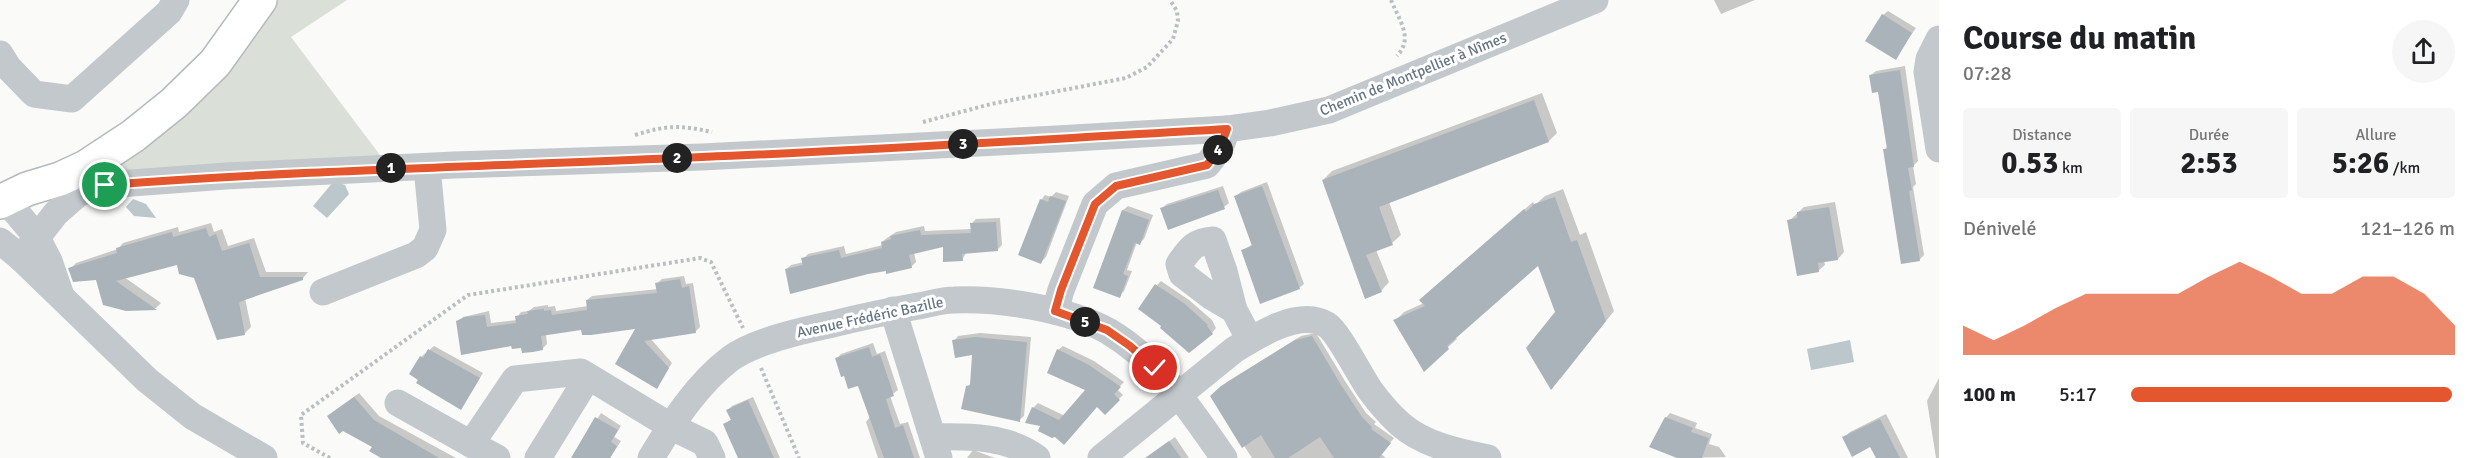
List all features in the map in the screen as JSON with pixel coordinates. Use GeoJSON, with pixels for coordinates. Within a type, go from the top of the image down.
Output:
{"type":"FeatureCollection","features":[{"type":"Feature","properties":{"kind":"main road"},"geometry":{"type":"LineString","coordinates":[[11,197],[120,122],[162,86],[202,47],[234,0]]}},
{"type":"Feature","properties":{"kind":"main road"},"geometry":{"type":"LineString","coordinates":[[11,197],[87,167],[133,136],[174,103],[214,63],[260,0]]}},
{"type":"Feature","properties":{"kind":"street"},"geometry":{"type":"LineString","coordinates":[[3,63],[34,94],[72,99],[169,12],[176,0]]}},
{"type":"Feature","properties":{"kind":"street","name":"Chemin de Montpellier à Nîmes"},"geometry":{"type":"LineString","coordinates":[[19,245],[79,193],[105,185],[226,176],[454,165],[702,157],[1227,129],[1270,123],[1329,110],[1595,0]]}},
{"type":"Feature","properties":{"kind":"street"},"geometry":{"type":"LineString","coordinates":[[1939,39],[1929,59],[1927,72],[1939,148]]}},
{"type":"Feature","properties":{"kind":"street"},"geometry":{"type":"LineString","coordinates":[[1055,311],[1095,204],[1116,186],[1207,165],[1220,148],[1227,129]]}},
{"type":"Feature","properties":{"kind":"street"},"geometry":{"type":"LineString","coordinates":[[323,292],[416,255],[425,248],[433,230],[427,167]]}},
{"type":"Feature","properties":{"kind":"street"},"geometry":{"type":"LineString","coordinates":[[11,197],[19,245],[61,297],[147,380],[179,406],[213,430],[264,458]]}},
{"type":"Feature","properties":{"kind":"street","name":"Avenue Frédéric Bazille"},"geometry":{"type":"LineString","coordinates":[[651,458],[690,400],[731,358],[752,348],[806,330],[893,310],[952,300],[1001,301],[1055,311],[1107,330],[1155,368],[1179,394],[1224,458]]}},
{"type":"Feature","properties":{"kind":"street"},"geometry":{"type":"LineString","coordinates":[[893,310],[936,448],[964,436],[999,441],[1029,452],[1037,458]]}},
{"type":"Feature","properties":{"kind":"street"},"geometry":{"type":"LineString","coordinates":[[1233,310],[1250,340]]}},
{"type":"Feature","properties":{"kind":"street"},"geometry":{"type":"LineString","coordinates":[[1101,458],[1250,340],[1291,322],[1311,319],[1329,326],[1370,391],[1400,424],[1419,438],[1458,452],[1488,458]]}},
{"type":"Feature","properties":{"kind":"street"},"geometry":{"type":"LineString","coordinates":[[471,444],[515,379],[581,372],[672,427],[705,443],[712,458]]}},
{"type":"Feature","properties":{"kind":"street"},"geometry":{"type":"LineString","coordinates":[[538,458],[588,377]]}},
{"type":"Feature","properties":{"kind":"street"},"geometry":{"type":"LineString","coordinates":[[398,403],[497,458]]}},
{"type":"Feature","properties":{"kind":"path"},"geometry":{"type":"LineString","coordinates":[[918,122],[991,104],[1126,78],[1147,67],[1173,39],[1178,21],[1177,11],[1170,0]]}},
{"type":"Feature","properties":{"kind":"path"},"geometry":{"type":"LineString","coordinates":[[1391,0],[1406,36],[1405,48],[1396,57]]}},
{"type":"Feature","properties":{"kind":"path"},"geometry":{"type":"LineString","coordinates":[[930,120],[945,123]]}},
{"type":"Feature","properties":{"kind":"path"},"geometry":{"type":"LineString","coordinates":[[624,136],[675,126],[713,132]]}},
{"type":"Feature","properties":{"kind":"path"},"geometry":{"type":"LineString","coordinates":[[330,458],[303,442],[301,415],[468,295],[700,258],[711,262],[752,348],[799,458]]}},
{"type":"Feature","properties":{"kind":"shaded area"},"geometry":{"type":"Polygon","coordinates":[[[269,0],[347,0],[291,37],[383,159],[91,177],[269,0]]]}},
{"type":"Feature","properties":{"kind":"shaded area"},"geometry":{"type":"Polygon","coordinates":[[[334,181],[345,185],[349,194],[327,218],[313,206],[334,181]]]}},
{"type":"Feature","properties":{"kind":"shaded area"},"geometry":{"type":"Polygon","coordinates":[[[133,199],[146,204],[156,218],[134,216],[126,207],[133,199]]]}},
{"type":"Feature","properties":{"kind":"shaded area"},"geometry":{"type":"Polygon","coordinates":[[[1850,340],[1854,362],[1811,370],[1807,349],[1850,340]]]}},
{"type":"Feature","properties":{"kind":"building"},"geometry":{"type":"Polygon","coordinates":[[[1882,14],[1912,33],[1896,60],[1865,41],[1882,14]]]}},
{"type":"Feature","properties":{"kind":"building"},"geometry":{"type":"Polygon","coordinates":[[[1900,70],[1914,167],[1908,168],[1912,190],[1909,191],[1920,261],[1901,264],[1883,149],[1887,149],[1878,92],[1872,93],[1869,75],[1900,70]]]}},
{"type":"Feature","properties":{"kind":"building"},"geometry":{"type":"Polygon","coordinates":[[[1534,100],[1549,142],[1379,207],[1393,245],[1366,255],[1382,292],[1365,299],[1322,180],[1534,100]]]}},
{"type":"Feature","properties":{"kind":"building"},"geometry":{"type":"Polygon","coordinates":[[[1262,186],[1300,289],[1260,304],[1241,250],[1252,246],[1234,196],[1262,186]]]}},
{"type":"Feature","properties":{"kind":"building"},"geometry":{"type":"Polygon","coordinates":[[[1218,190],[1225,209],[1168,230],[1160,208],[1218,190]]]}},
{"type":"Feature","properties":{"kind":"building"},"geometry":{"type":"Polygon","coordinates":[[[1050,196],[1066,201],[1041,264],[1018,255],[1040,199],[1048,202],[1050,196]]]}},
{"type":"Feature","properties":{"kind":"building"},"geometry":{"type":"Polygon","coordinates":[[[1555,197],[1571,242],[1577,240],[1606,321],[1551,390],[1526,348],[1555,312],[1538,266],[1447,346],[1449,349],[1424,372],[1393,320],[1425,306],[1419,300],[1524,209],[1526,212],[1534,204],[1555,197]]]}},
{"type":"Feature","properties":{"kind":"building"},"geometry":{"type":"Polygon","coordinates":[[[1829,207],[1838,260],[1818,263],[1819,272],[1797,276],[1787,220],[1797,218],[1797,212],[1829,207]]]}},
{"type":"Feature","properties":{"kind":"building"},"geometry":{"type":"Polygon","coordinates":[[[1122,210],[1149,220],[1140,245],[1135,243],[1123,274],[1128,276],[1120,298],[1093,288],[1122,210]]]}},
{"type":"Feature","properties":{"kind":"building"},"geometry":{"type":"Polygon","coordinates":[[[996,222],[998,251],[962,254],[963,261],[943,262],[943,247],[909,255],[912,268],[886,274],[886,271],[868,274],[790,294],[785,269],[803,265],[801,258],[839,250],[841,258],[882,248],[881,242],[891,239],[890,236],[920,230],[921,235],[971,233],[970,223],[996,222]]]}},
{"type":"Feature","properties":{"kind":"building"},"geometry":{"type":"Polygon","coordinates":[[[206,228],[209,237],[216,234],[222,251],[249,243],[260,277],[303,277],[303,280],[239,302],[245,335],[217,340],[194,278],[179,274],[177,265],[116,281],[157,310],[126,311],[103,305],[96,280],[73,282],[68,268],[117,253],[116,248],[172,232],[173,237],[206,228]]]}},
{"type":"Feature","properties":{"kind":"building"},"geometry":{"type":"Polygon","coordinates":[[[680,279],[682,288],[689,286],[696,333],[644,341],[669,368],[657,389],[615,364],[635,329],[591,335],[582,335],[581,330],[541,336],[543,350],[533,352],[522,353],[521,348],[512,349],[511,346],[461,355],[456,321],[465,317],[485,315],[487,327],[516,323],[515,316],[528,314],[527,311],[551,310],[552,315],[587,310],[586,300],[657,293],[655,283],[680,279]]]}},
{"type":"Feature","properties":{"kind":"building"},"geometry":{"type":"Polygon","coordinates":[[[1155,284],[1185,304],[1208,325],[1213,334],[1189,353],[1160,328],[1161,326],[1138,309],[1155,284]]]}},
{"type":"Feature","properties":{"kind":"building"},"geometry":{"type":"Polygon","coordinates":[[[1312,336],[1362,417],[1372,427],[1371,429],[1391,443],[1379,458],[1334,458],[1320,437],[1288,458],[1275,458],[1261,435],[1242,448],[1210,396],[1221,386],[1295,340],[1312,336]]]}},
{"type":"Feature","properties":{"kind":"building"},"geometry":{"type":"Polygon","coordinates":[[[975,337],[1027,342],[1020,422],[961,409],[966,386],[970,385],[972,355],[955,358],[952,340],[975,337]]]}},
{"type":"Feature","properties":{"kind":"building"},"geometry":{"type":"Polygon","coordinates":[[[869,347],[872,357],[880,354],[894,396],[886,399],[895,428],[903,425],[914,458],[884,458],[858,386],[848,389],[844,376],[841,377],[835,358],[869,347]]]}},
{"type":"Feature","properties":{"kind":"building"},"geometry":{"type":"Polygon","coordinates":[[[428,349],[480,378],[461,410],[416,383],[418,380],[409,374],[420,356],[423,358],[428,349]]]}},
{"type":"Feature","properties":{"kind":"building"},"geometry":{"type":"Polygon","coordinates":[[[1057,349],[1089,365],[1121,387],[1114,394],[1120,400],[1105,415],[1097,407],[1064,445],[1055,437],[1052,438],[1038,431],[1040,426],[1025,423],[1032,407],[1059,420],[1085,390],[1047,373],[1057,349]]]}},
{"type":"Feature","properties":{"kind":"building"},"geometry":{"type":"Polygon","coordinates":[[[354,397],[374,420],[439,458],[381,458],[369,451],[372,447],[343,431],[339,434],[327,416],[354,397]]]}},
{"type":"Feature","properties":{"kind":"building"},"geometry":{"type":"Polygon","coordinates":[[[748,400],[774,458],[738,458],[729,438],[723,424],[731,420],[726,410],[748,400]]]}},
{"type":"Feature","properties":{"kind":"building"},"geometry":{"type":"Polygon","coordinates":[[[595,417],[618,430],[611,442],[617,446],[610,458],[571,458],[595,417]]]}},
{"type":"Feature","properties":{"kind":"building"},"geometry":{"type":"Polygon","coordinates":[[[1665,417],[1693,428],[1691,432],[1709,438],[1702,458],[1677,458],[1649,447],[1665,417]]]}},
{"type":"Feature","properties":{"kind":"building"},"geometry":{"type":"Polygon","coordinates":[[[1880,419],[1900,458],[1876,458],[1870,447],[1852,457],[1842,437],[1880,419]]]}},
{"type":"Feature","properties":{"kind":"building"},"geometry":{"type":"Polygon","coordinates":[[[1169,441],[1181,458],[1145,458],[1169,441]]]}},
{"type":"Feature","properties":{"kind":"route"},"geometry":{"type":"LineString","coordinates":[[105,185],[226,176],[454,165],[702,157],[1227,129],[1220,148],[1207,165],[1116,186],[1095,204],[1061,290],[1055,311],[1107,330],[1155,368]]}}]}
